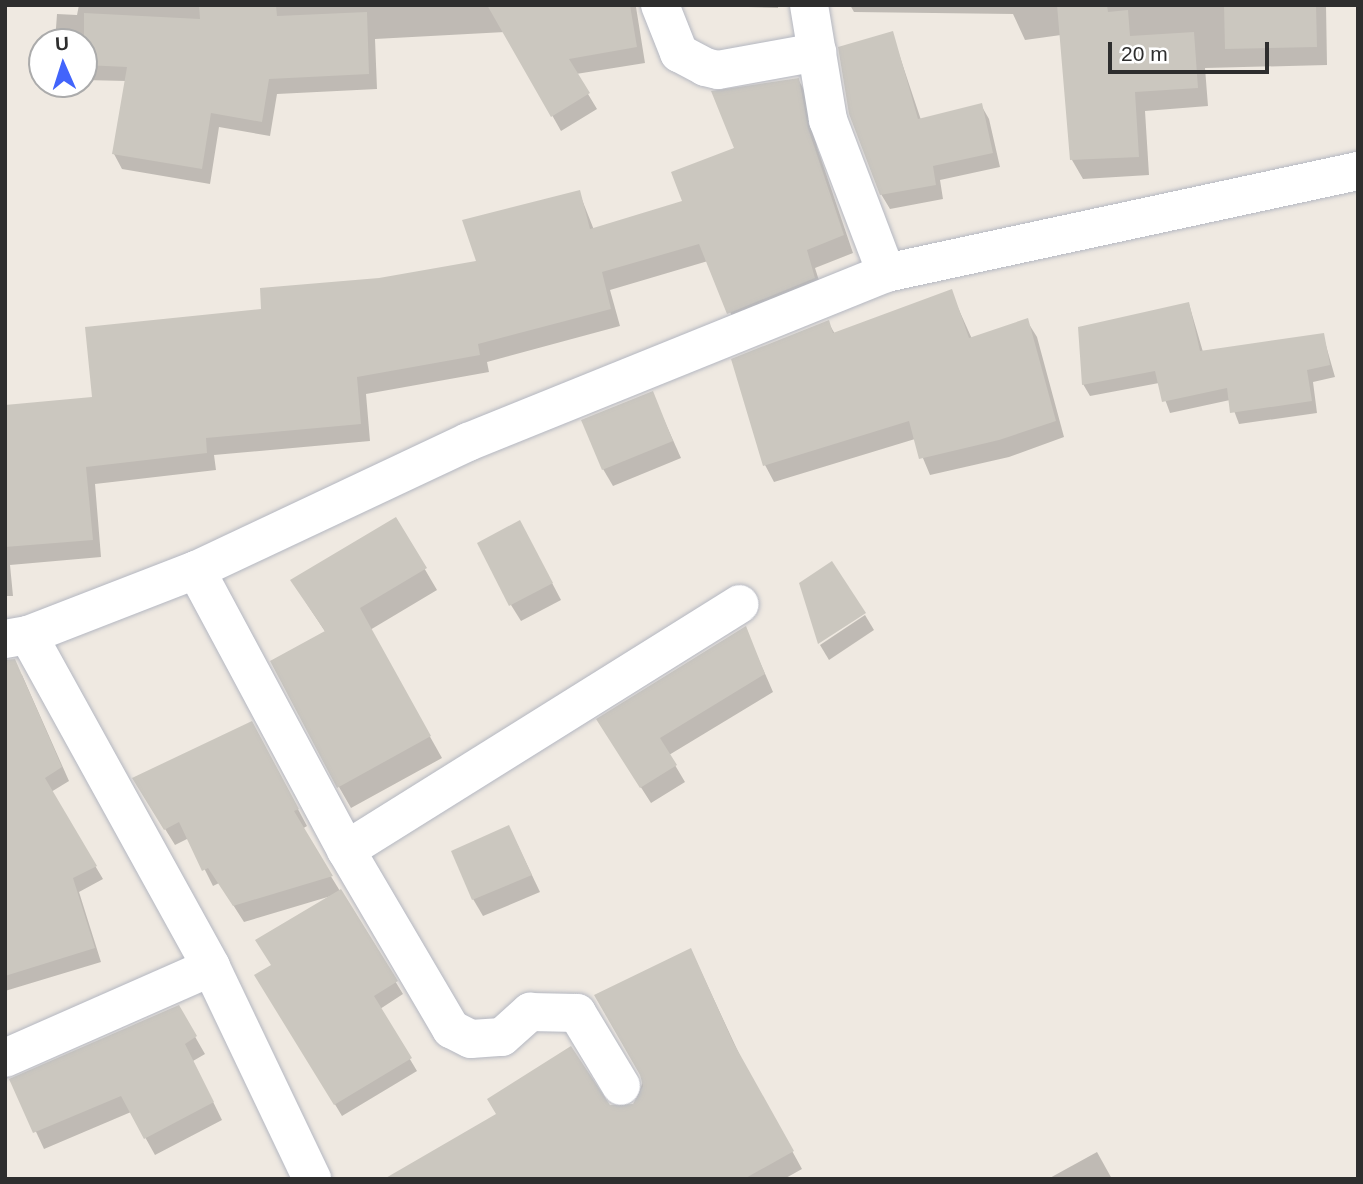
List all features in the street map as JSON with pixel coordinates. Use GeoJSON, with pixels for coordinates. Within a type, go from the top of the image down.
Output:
{"type":"FeatureCollection","features":[{"type":"Feature","properties":{"kind":"street"},"geometry":{"type":"LineString","coordinates":[[660,5],[679,53],[705,67],[718,70],[817,52]]}},
{"type":"Feature","properties":{"kind":"street"},"geometry":{"type":"LineString","coordinates":[[809,5],[828,120],[886,273]]}},
{"type":"Feature","properties":{"kind":"street"},"geometry":{"type":"LineString","coordinates":[[312,1179],[211,967],[17,637],[196,570],[468,442],[886,273],[1358,171]]}},
{"type":"Feature","properties":{"kind":"street"},"geometry":{"type":"LineString","coordinates":[[196,570],[346,850],[451,1030],[471,1039],[502,1037],[530,1012],[577,1013],[621,1086]]}},
{"type":"Feature","properties":{"kind":"street"},"geometry":{"type":"LineString","coordinates":[[346,850],[739,604]]}},
{"type":"Feature","properties":{"kind":"street"},"geometry":{"type":"LineString","coordinates":[[5,1058],[211,967]]}},
{"type":"Feature","properties":{"kind":"building"},"geometry":{"type":"Polygon","coordinates":[[[199,5],[276,5],[277,16],[367,12],[369,74],[269,79],[262,122],[211,113],[202,169],[112,154],[127,67],[98,66],[98,28],[84,28],[84,13],[200,19],[199,5]]]}},
{"type":"Feature","properties":{"kind":"building"},"geometry":{"type":"Polygon","coordinates":[[[487,5],[630,5],[637,47],[569,59],[590,93],[551,117],[487,5]]]}},
{"type":"Feature","properties":{"kind":"building"},"geometry":{"type":"Polygon","coordinates":[[[1057,5],[1107,5],[1108,12],[1128,10],[1130,36],[1194,32],[1198,88],[1135,92],[1139,157],[1070,160],[1057,5]]]}},
{"type":"Feature","properties":{"kind":"building"},"geometry":{"type":"Polygon","coordinates":[[[1224,5],[1316,5],[1317,47],[1225,49],[1224,5]]]}},
{"type":"Feature","properties":{"kind":"building"},"geometry":{"type":"Polygon","coordinates":[[[893,31],[918,119],[982,103],[993,153],[933,166],[936,185],[880,195],[849,114],[838,47],[893,31]]]}},
{"type":"Feature","properties":{"kind":"building"},"geometry":{"type":"Polygon","coordinates":[[[799,78],[808,128],[844,235],[807,250],[815,278],[727,314],[699,244],[602,272],[611,309],[478,344],[480,355],[357,377],[361,424],[206,438],[207,453],[86,467],[93,540],[5,547],[5,405],[92,397],[85,327],[261,309],[260,288],[379,278],[476,261],[462,220],[580,190],[590,229],[682,201],[671,172],[734,148],[711,91],[799,78]]]}},
{"type":"Feature","properties":{"kind":"building"},"geometry":{"type":"Polygon","coordinates":[[[952,289],[969,338],[1028,318],[1056,421],[999,440],[919,459],[909,421],[763,466],[731,359],[829,320],[833,333],[952,289]]]}},
{"type":"Feature","properties":{"kind":"building"},"geometry":{"type":"Polygon","coordinates":[[[1189,302],[1200,351],[1324,333],[1330,365],[1307,370],[1312,401],[1230,413],[1227,388],[1162,402],[1155,371],[1082,385],[1078,327],[1189,302]]]}},
{"type":"Feature","properties":{"kind":"building"},"geometry":{"type":"Polygon","coordinates":[[[653,391],[673,441],[602,470],[581,420],[653,391]]]}},
{"type":"Feature","properties":{"kind":"building"},"geometry":{"type":"Polygon","coordinates":[[[396,517],[427,568],[360,608],[431,736],[337,788],[270,661],[325,631],[290,580],[396,517]]]}},
{"type":"Feature","properties":{"kind":"building"},"geometry":{"type":"Polygon","coordinates":[[[520,520],[553,583],[509,606],[477,543],[520,520]]]}},
{"type":"Feature","properties":{"kind":"building"},"geometry":{"type":"Polygon","coordinates":[[[832,561],[866,613],[818,644],[799,583],[832,561]]]}},
{"type":"Feature","properties":{"kind":"building"},"geometry":{"type":"Polygon","coordinates":[[[746,626],[765,674],[660,738],[677,765],[640,788],[596,719],[746,626]]]}},
{"type":"Feature","properties":{"kind":"building"},"geometry":{"type":"Polygon","coordinates":[[[15,659],[62,767],[45,778],[97,866],[73,878],[95,948],[5,976],[5,660],[15,659]]]}},
{"type":"Feature","properties":{"kind":"building"},"geometry":{"type":"Polygon","coordinates":[[[252,721],[299,809],[294,811],[333,876],[233,906],[208,868],[202,871],[179,822],[164,830],[132,778],[252,721]]]}},
{"type":"Feature","properties":{"kind":"building"},"geometry":{"type":"Polygon","coordinates":[[[509,825],[532,875],[472,900],[451,851],[509,825]]]}},
{"type":"Feature","properties":{"kind":"building"},"geometry":{"type":"Polygon","coordinates":[[[341,889],[398,981],[374,996],[412,1058],[334,1105],[254,975],[271,965],[255,940],[341,889]]]}},
{"type":"Feature","properties":{"kind":"building"},"geometry":{"type":"Polygon","coordinates":[[[691,948],[733,1042],[794,1151],[744,1179],[384,1179],[496,1114],[487,1099],[571,1046],[610,1105],[633,1104],[643,1086],[640,1075],[594,995],[691,948]]]}},
{"type":"Feature","properties":{"kind":"building"},"geometry":{"type":"Polygon","coordinates":[[[179,1005],[197,1036],[185,1044],[214,1102],[144,1139],[121,1096],[33,1133],[9,1079],[179,1005]]]}}]}
